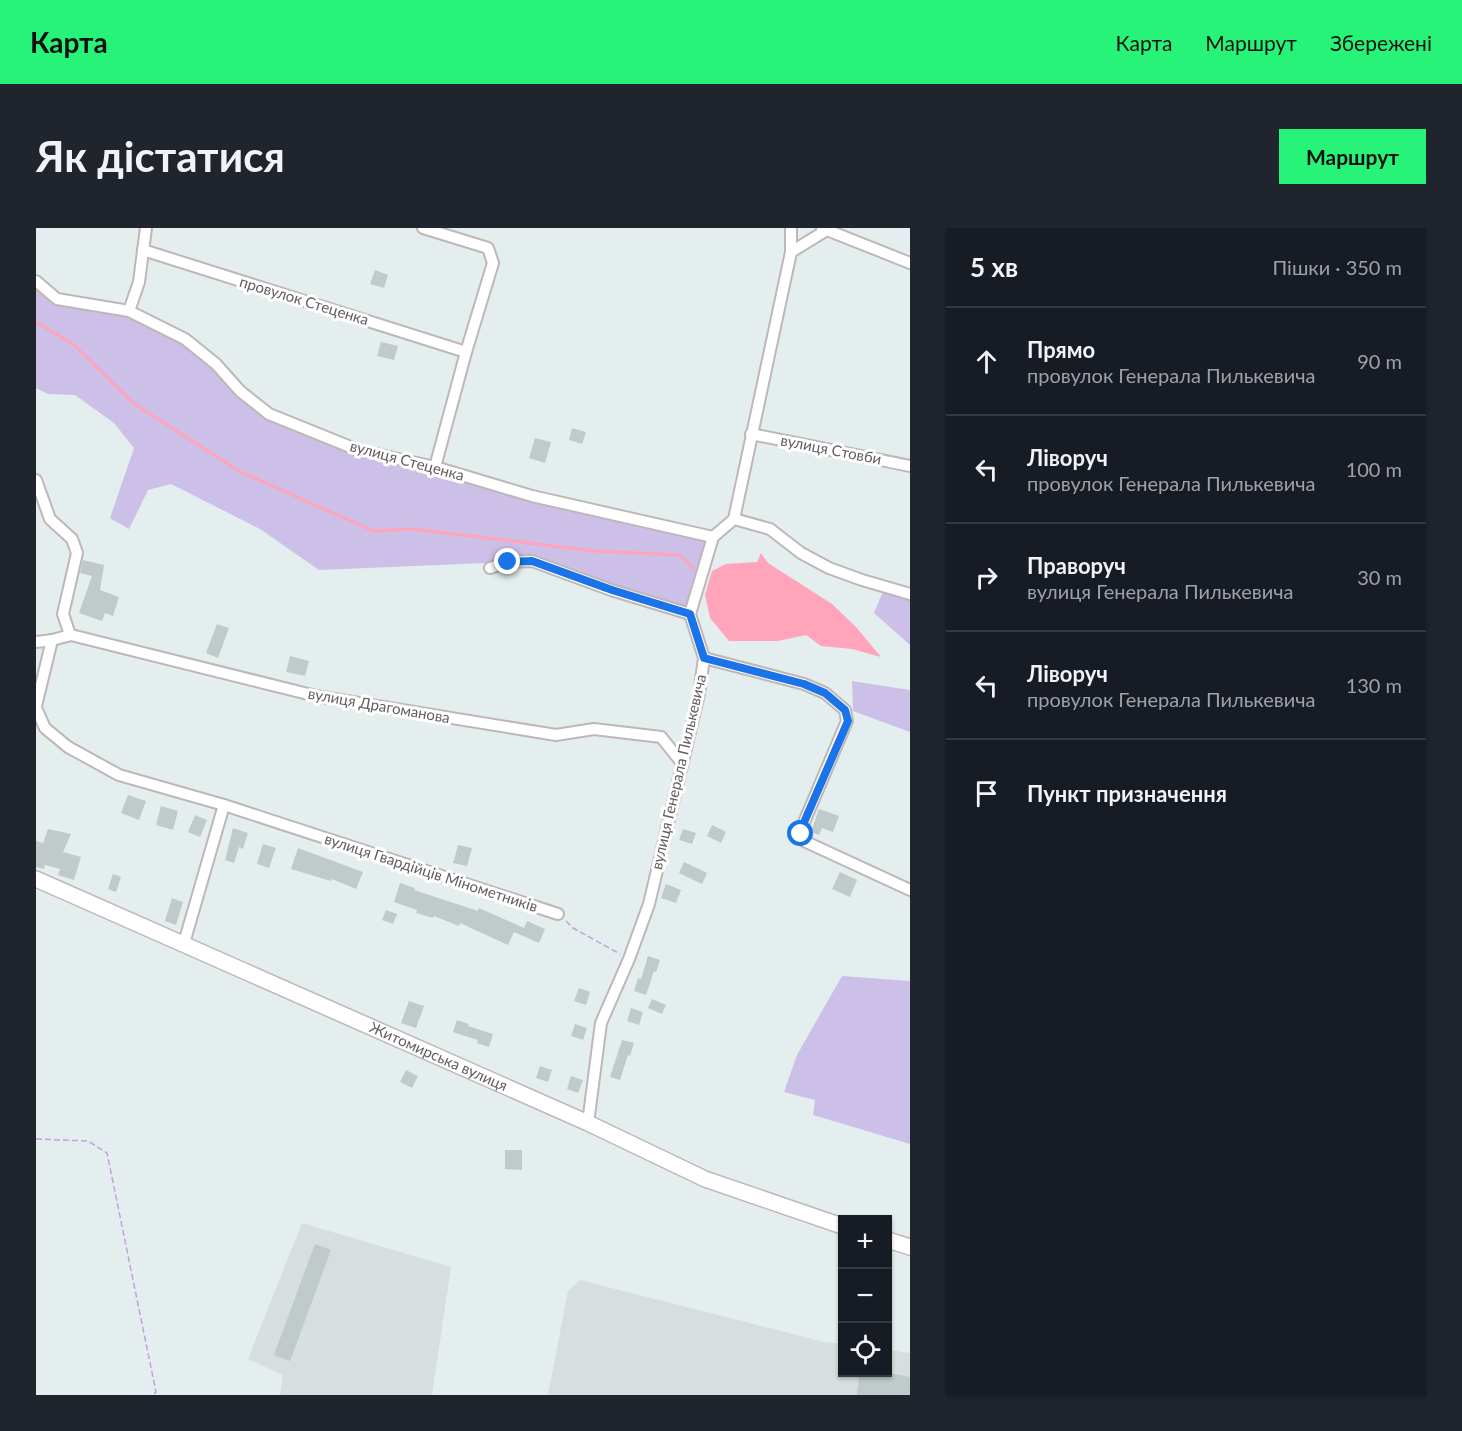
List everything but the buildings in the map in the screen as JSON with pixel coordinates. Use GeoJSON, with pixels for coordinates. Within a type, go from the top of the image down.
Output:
{"type":"FeatureCollection","features":[{"type":"Feature","properties":{"kind":"main road","name":"Житомирська вулиця"},"geometry":{"type":"LineString","coordinates":[[36,879],[588,1123],[705,1179],[838,1224]]}},
{"type":"Feature","properties":{"kind":"main road"},"geometry":{"type":"LineString","coordinates":[[892,1241],[910,1247]]}},
{"type":"Feature","properties":{"kind":"street"},"geometry":{"type":"LineString","coordinates":[[129,311],[139,282],[146,228]]}},
{"type":"Feature","properties":{"kind":"street"},"geometry":{"type":"LineString","coordinates":[[423,228],[488,248],[493,262],[435,467]]}},
{"type":"Feature","properties":{"kind":"street"},"geometry":{"type":"LineString","coordinates":[[490,568],[508,562],[532,561],[612,590],[690,614],[713,537],[734,519],[791,252],[791,228]]}},
{"type":"Feature","properties":{"kind":"street"},"geometry":{"type":"LineString","coordinates":[[791,252],[826,229],[910,263]]}},
{"type":"Feature","properties":{"kind":"street","name":"провулок Стеценка"},"geometry":{"type":"LineString","coordinates":[[143,250],[466,352]]}},
{"type":"Feature","properties":{"kind":"street","name":"вулиця Стеценка"},"geometry":{"type":"LineString","coordinates":[[36,281],[57,299],[129,311],[185,339],[216,364],[240,392],[269,414],[358,450],[435,467],[532,496],[713,537]]}},
{"type":"Feature","properties":{"kind":"street","name":"вулиця Стовби"},"geometry":{"type":"LineString","coordinates":[[751,434],[910,466]]}},
{"type":"Feature","properties":{"kind":"street"},"geometry":{"type":"LineString","coordinates":[[36,480],[50,519],[72,539],[76,553],[63,614],[70,635]]}},
{"type":"Feature","properties":{"kind":"street"},"geometry":{"type":"LineString","coordinates":[[734,519],[770,529],[801,553],[829,568],[910,594]]}},
{"type":"Feature","properties":{"kind":"street","name":"вулиця Генерала Пилькевича"},"geometry":{"type":"LineString","coordinates":[[588,1123],[601,1023],[629,959],[649,904],[699,694],[704,658],[690,614]]}},
{"type":"Feature","properties":{"kind":"street","name":"вулиця Драгоманова"},"geometry":{"type":"LineString","coordinates":[[36,642],[70,635],[316,696],[556,735],[594,729],[661,737],[682,763]]}},
{"type":"Feature","properties":{"kind":"street","name":"вулиця Гвардійців Мінометників"},"geometry":{"type":"LineString","coordinates":[[52,640],[36,707],[45,728],[68,747],[119,775],[224,805],[558,914]]}},
{"type":"Feature","properties":{"kind":"street"},"geometry":{"type":"LineString","coordinates":[[704,658],[804,684],[825,693],[845,710],[848,721],[801,834],[804,841],[910,890]]}},
{"type":"Feature","properties":{"kind":"street"},"geometry":{"type":"LineString","coordinates":[[184,943],[224,805]]}},
{"type":"Feature","properties":{"kind":"path","name":"вулиця Гвардійців Мінометників"},"geometry":{"type":"LineString","coordinates":[[558,914],[573,928],[629,959]]}},
{"type":"Feature","properties":{"kind":"path"},"geometry":{"type":"LineString","coordinates":[[36,1139],[88,1141],[107,1154],[156,1392],[153,1395]]}},
{"type":"Feature","properties":{"kind":"shaded area"},"geometry":{"type":"Polygon","coordinates":[[[36,281],[57,299],[129,311],[185,339],[269,414],[358,450],[713,537],[690,614],[532,561],[319,570],[260,529],[171,484],[148,490],[129,529],[110,518],[134,448],[114,423],[75,395],[48,394],[36,388],[36,281]]]}},
{"type":"Feature","properties":{"kind":"shaded area"},"geometry":{"type":"Polygon","coordinates":[[[761,553],[768,563],[832,604],[856,627],[881,657],[852,649],[821,646],[806,635],[778,641],[729,641],[710,618],[705,595],[712,571],[726,564],[757,562],[761,553]]]}},
{"type":"Feature","properties":{"kind":"shaded area"},"geometry":{"type":"Polygon","coordinates":[[[885,587],[910,594],[910,645],[874,613],[885,587]]]}},
{"type":"Feature","properties":{"kind":"shaded area"},"geometry":{"type":"Polygon","coordinates":[[[852,681],[910,690],[910,732],[853,711],[852,681]]]}},
{"type":"Feature","properties":{"kind":"shaded area"},"geometry":{"type":"Polygon","coordinates":[[[842,976],[910,981],[910,1144],[813,1115],[815,1100],[784,1092],[797,1055],[842,976]]]}},
{"type":"Feature","properties":{"kind":"shaded area"},"geometry":{"type":"Polygon","coordinates":[[[302,1223],[451,1267],[432,1395],[280,1395],[283,1375],[248,1359],[302,1223]]]}},
{"type":"Feature","properties":{"kind":"shaded area"},"geometry":{"type":"Polygon","coordinates":[[[580,1280],[824,1342],[838,1344],[838,1377],[892,1377],[892,1351],[910,1353],[910,1395],[548,1395],[568,1291],[580,1280]]]}},
{"type":"Feature","properties":{"kind":"waterway"},"geometry":{"type":"LineString","coordinates":[[36,322],[73,344],[133,403],[239,471],[373,531],[413,529],[593,551],[680,555],[693,568]]}},
{"type":"Feature","properties":{"kind":"route"},"geometry":{"type":"LineString","coordinates":[[508,562],[532,561],[612,590],[690,614],[704,658],[804,684],[825,693],[845,710],[848,721],[801,834]]}}]}
